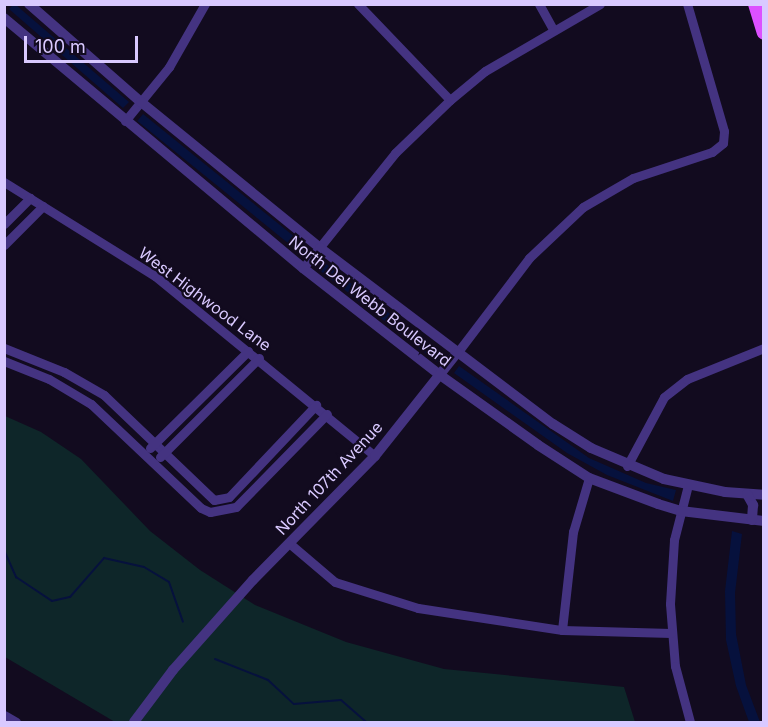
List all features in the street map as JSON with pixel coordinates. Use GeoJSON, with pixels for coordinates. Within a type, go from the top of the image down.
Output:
{"type":"FeatureCollection","features":[{"type":"Feature","properties":{"kind":"main road"},"geometry":{"type":"LineString","coordinates":[[755,4],[764,33]]}},
{"type":"Feature","properties":{"kind":"street","name":"North Del Webb Boulevard"},"geometry":{"type":"LineString","coordinates":[[29,4],[141,102],[320,248],[553,424],[627,466],[688,485],[764,495]]}},
{"type":"Feature","properties":{"kind":"street"},"geometry":{"type":"LineString","coordinates":[[125,121],[169,67],[205,4]]}},
{"type":"Feature","properties":{"kind":"street"},"geometry":{"type":"LineString","coordinates":[[358,4],[450,100]]}},
{"type":"Feature","properties":{"kind":"street"},"geometry":{"type":"LineString","coordinates":[[539,4],[553,29]]}},
{"type":"Feature","properties":{"kind":"street"},"geometry":{"type":"LineString","coordinates":[[303,268],[395,153],[450,100],[485,71],[553,29],[600,4]]}},
{"type":"Feature","properties":{"kind":"street","name":"North 107th Avenue"},"geometry":{"type":"LineString","coordinates":[[134,723],[173,670],[289,543],[375,456],[529,258],[583,207],[633,178],[712,153],[723,143],[724,131],[687,4]]}},
{"type":"Feature","properties":{"kind":"street","name":"North Del Webb Boulevard"},"geometry":{"type":"LineString","coordinates":[[4,18],[303,268],[440,375],[589,478],[681,511],[758,520]]}},
{"type":"Feature","properties":{"kind":"street","name":"West Highwood Lane"},"geometry":{"type":"LineString","coordinates":[[4,182],[155,276],[259,358],[375,456]]}},
{"type":"Feature","properties":{"kind":"street"},"geometry":{"type":"LineString","coordinates":[[4,224],[30,198]]}},
{"type":"Feature","properties":{"kind":"street"},"geometry":{"type":"LineString","coordinates":[[4,245],[43,206]]}},
{"type":"Feature","properties":{"kind":"street"},"geometry":{"type":"LineString","coordinates":[[4,348],[87,383],[155,444],[208,497],[222,500],[229,497],[316,405]]}},
{"type":"Feature","properties":{"kind":"street"},"geometry":{"type":"LineString","coordinates":[[627,466],[664,397],[687,379],[764,348]]}},
{"type":"Feature","properties":{"kind":"street"},"geometry":{"type":"LineString","coordinates":[[145,453],[248,351]]}},
{"type":"Feature","properties":{"kind":"street"},"geometry":{"type":"LineString","coordinates":[[154,463],[259,358]]}},
{"type":"Feature","properties":{"kind":"street"},"geometry":{"type":"LineString","coordinates":[[4,361],[74,393],[108,417],[201,508],[228,511],[327,414]]}},
{"type":"Feature","properties":{"kind":"street"},"geometry":{"type":"LineString","coordinates":[[562,630],[573,532],[589,478]]}},
{"type":"Feature","properties":{"kind":"street"},"geometry":{"type":"LineString","coordinates":[[688,485],[672,561],[671,633],[690,723]]}},
{"type":"Feature","properties":{"kind":"street"},"geometry":{"type":"LineString","coordinates":[[747,494],[758,520]]}},
{"type":"Feature","properties":{"kind":"street"},"geometry":{"type":"LineString","coordinates":[[289,543],[322,573],[363,593],[461,617],[562,630],[671,633]]}},
{"type":"Feature","properties":{"kind":"street"},"geometry":{"type":"LineString","coordinates":[[4,715],[16,723]]}},
{"type":"Feature","properties":{"kind":"green space"},"geometry":{"type":"Polygon","coordinates":[[[5,416],[41,432],[81,459],[150,531],[200,570],[255,605],[346,642],[444,669],[624,687],[635,722],[115,722],[5,657],[5,416]]]}},
{"type":"Feature","properties":{"kind":"shaded area"},"geometry":{"type":"Polygon","coordinates":[[[16,5],[129,102],[123,108],[9,9],[16,5]]]}},
{"type":"Feature","properties":{"kind":"shaded area"},"geometry":{"type":"Polygon","coordinates":[[[143,114],[308,247],[302,254],[137,121],[143,114]]]}},
{"type":"Feature","properties":{"kind":"shaded area"},"geometry":{"type":"Polygon","coordinates":[[[321,260],[442,355],[437,362],[315,267],[321,260]]]}},
{"type":"Feature","properties":{"kind":"shaded area"},"geometry":{"type":"Polygon","coordinates":[[[459,366],[589,458],[646,483],[676,490],[673,501],[607,475],[567,453],[454,373],[459,366]]]}},
{"type":"Feature","properties":{"kind":"shaded area"},"geometry":{"type":"Polygon","coordinates":[[[732,531],[742,534],[735,593],[736,634],[746,685],[760,722],[749,722],[736,686],[726,640],[725,591],[732,531]]]}},
{"type":"Feature","properties":{"kind":"waterway"},"geometry":{"type":"LineString","coordinates":[[4,550],[16,577],[52,601],[70,597],[104,558],[144,567],[169,582],[183,622]]}},
{"type":"Feature","properties":{"kind":"waterway"},"geometry":{"type":"LineString","coordinates":[[215,659],[268,680],[294,704],[341,700],[366,722]]}}]}
